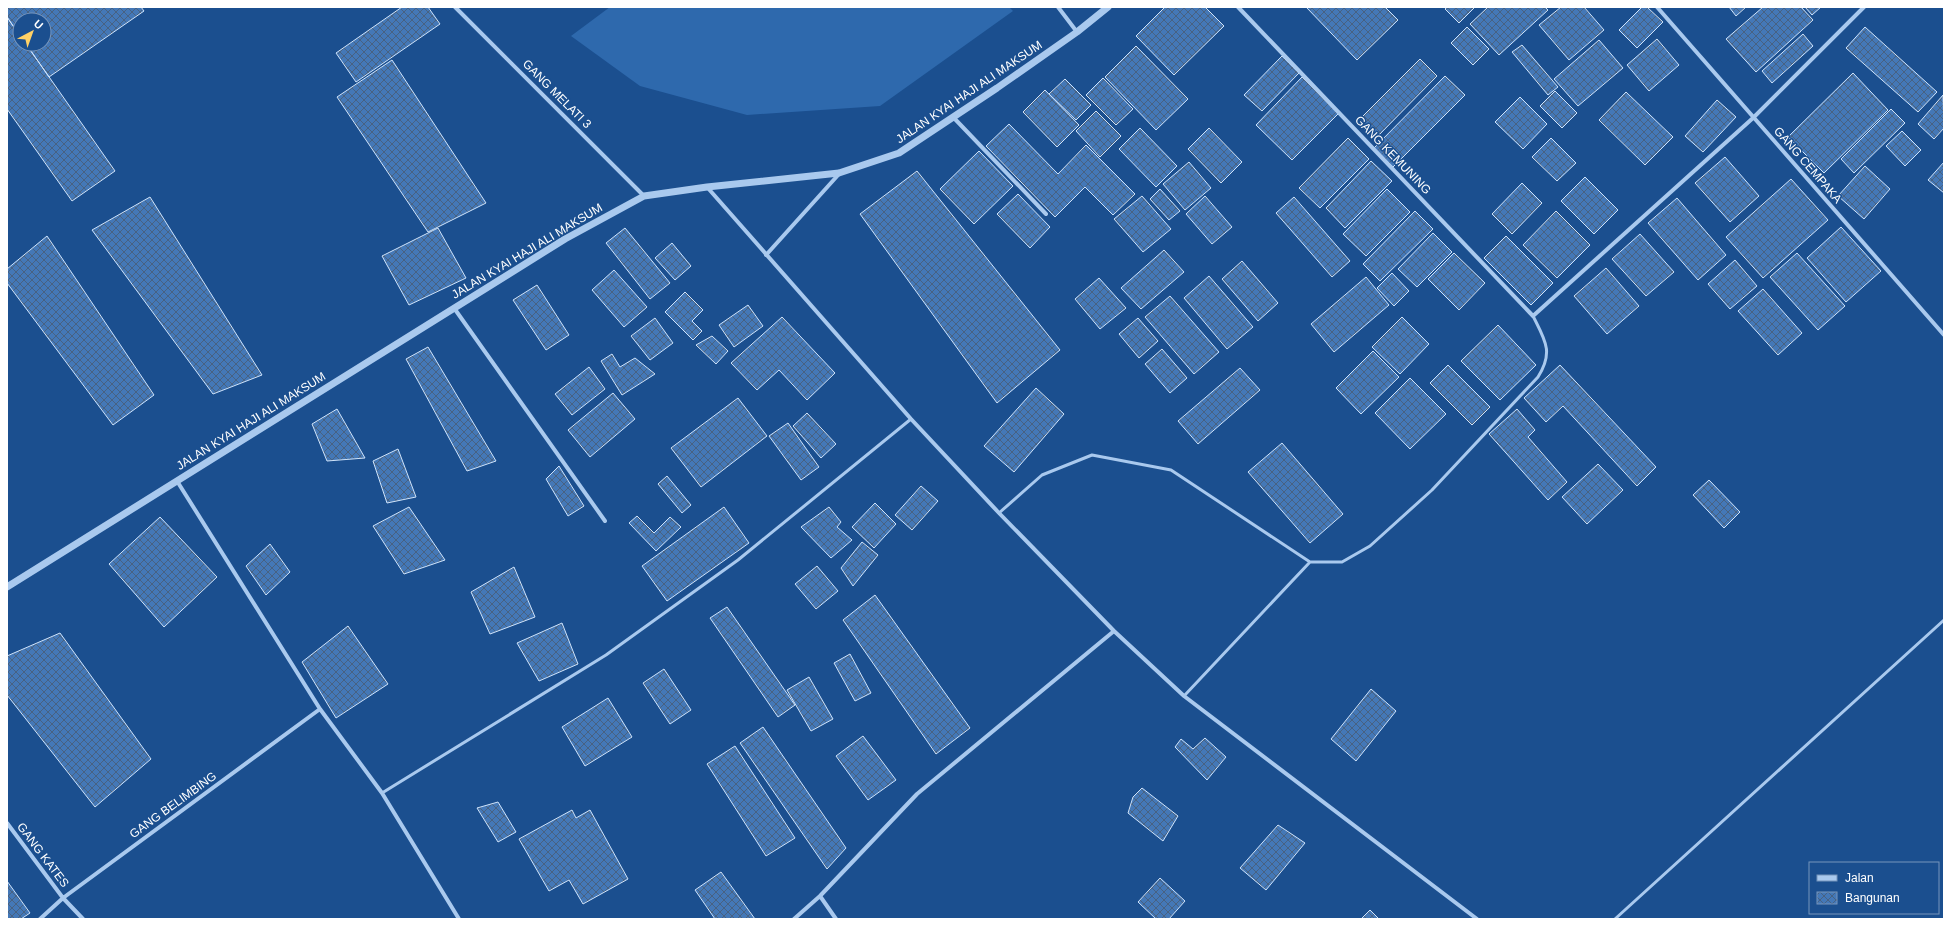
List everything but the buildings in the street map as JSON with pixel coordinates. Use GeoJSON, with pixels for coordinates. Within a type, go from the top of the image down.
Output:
{"type":"FeatureCollection","features":[{"type":"Feature","properties":{"kind":"street","name":"GANG MELATI 3"},"geometry":{"type":"LineString","coordinates":[[455,7],[644,196]]}},
{"type":"Feature","properties":{"kind":"street"},"geometry":{"type":"LineString","coordinates":[[1058,7],[1077,32]]}},
{"type":"Feature","properties":{"kind":"street","name":"GANG KEMUNING"},"geometry":{"type":"LineString","coordinates":[[1238,7],[1533,316]]}},
{"type":"Feature","properties":{"kind":"street","name":"GANG CEMPAKA"},"geometry":{"type":"LineString","coordinates":[[1657,7],[1944,335]]}},
{"type":"Feature","properties":{"kind":"street"},"geometry":{"type":"LineString","coordinates":[[1533,316],[1753,118],[1864,7]]}},
{"type":"Feature","properties":{"kind":"street","name":"JALAN KYAI HAJI ALI MAKSUM"},"geometry":{"type":"LineString","coordinates":[[7,587],[565,238],[644,196],[707,187],[839,173],[899,152],[1077,32],[1106,8]]}},
{"type":"Feature","properties":{"kind":"street"},"geometry":{"type":"LineString","coordinates":[[953,117],[1046,214]]}},
{"type":"Feature","properties":{"kind":"street"},"geometry":{"type":"LineString","coordinates":[[766,255],[839,173]]}},
{"type":"Feature","properties":{"kind":"street"},"geometry":{"type":"LineString","coordinates":[[707,187],[911,419],[999,513],[1114,631],[1184,696],[1477,919]]}},
{"type":"Feature","properties":{"kind":"street"},"geometry":{"type":"LineString","coordinates":[[454,308],[605,521]]}},
{"type":"Feature","properties":{"kind":"street"},"geometry":{"type":"LineString","coordinates":[[177,480],[320,709],[382,793],[459,919]]}},
{"type":"Feature","properties":{"kind":"street"},"geometry":{"type":"LineString","coordinates":[[794,919],[820,896],[917,794],[1114,631]]}},
{"type":"Feature","properties":{"kind":"street","name":"GANG BELIMBING"},"geometry":{"type":"LineString","coordinates":[[40,919],[63,898],[320,709]]}},
{"type":"Feature","properties":{"kind":"street","name":"GANG KATES"},"geometry":{"type":"LineString","coordinates":[[7,822],[63,898],[83,919]]}},
{"type":"Feature","properties":{"kind":"street"},"geometry":{"type":"LineString","coordinates":[[820,896],[836,919]]}},
{"type":"Feature","properties":{"kind":"lane"},"geometry":{"type":"LineString","coordinates":[[999,513],[1042,475],[1092,455],[1171,470],[1310,562],[1342,562],[1370,546],[1432,490],[1538,377],[1546,365],[1548,354],[1544,340],[1533,316]]}},
{"type":"Feature","properties":{"kind":"lane"},"geometry":{"type":"LineString","coordinates":[[382,793],[606,655],[738,560],[911,419]]}},
{"type":"Feature","properties":{"kind":"lane"},"geometry":{"type":"LineString","coordinates":[[1184,696],[1310,562]]}},
{"type":"Feature","properties":{"kind":"lane"},"geometry":{"type":"LineString","coordinates":[[1615,919],[1944,620]]}},
{"type":"Feature","properties":{"kind":"shaded area"},"geometry":{"type":"Polygon","coordinates":[[[610,7],[1009,7],[1013,11],[880,106],[747,115],[640,86],[571,36],[610,7]]]}}]}
